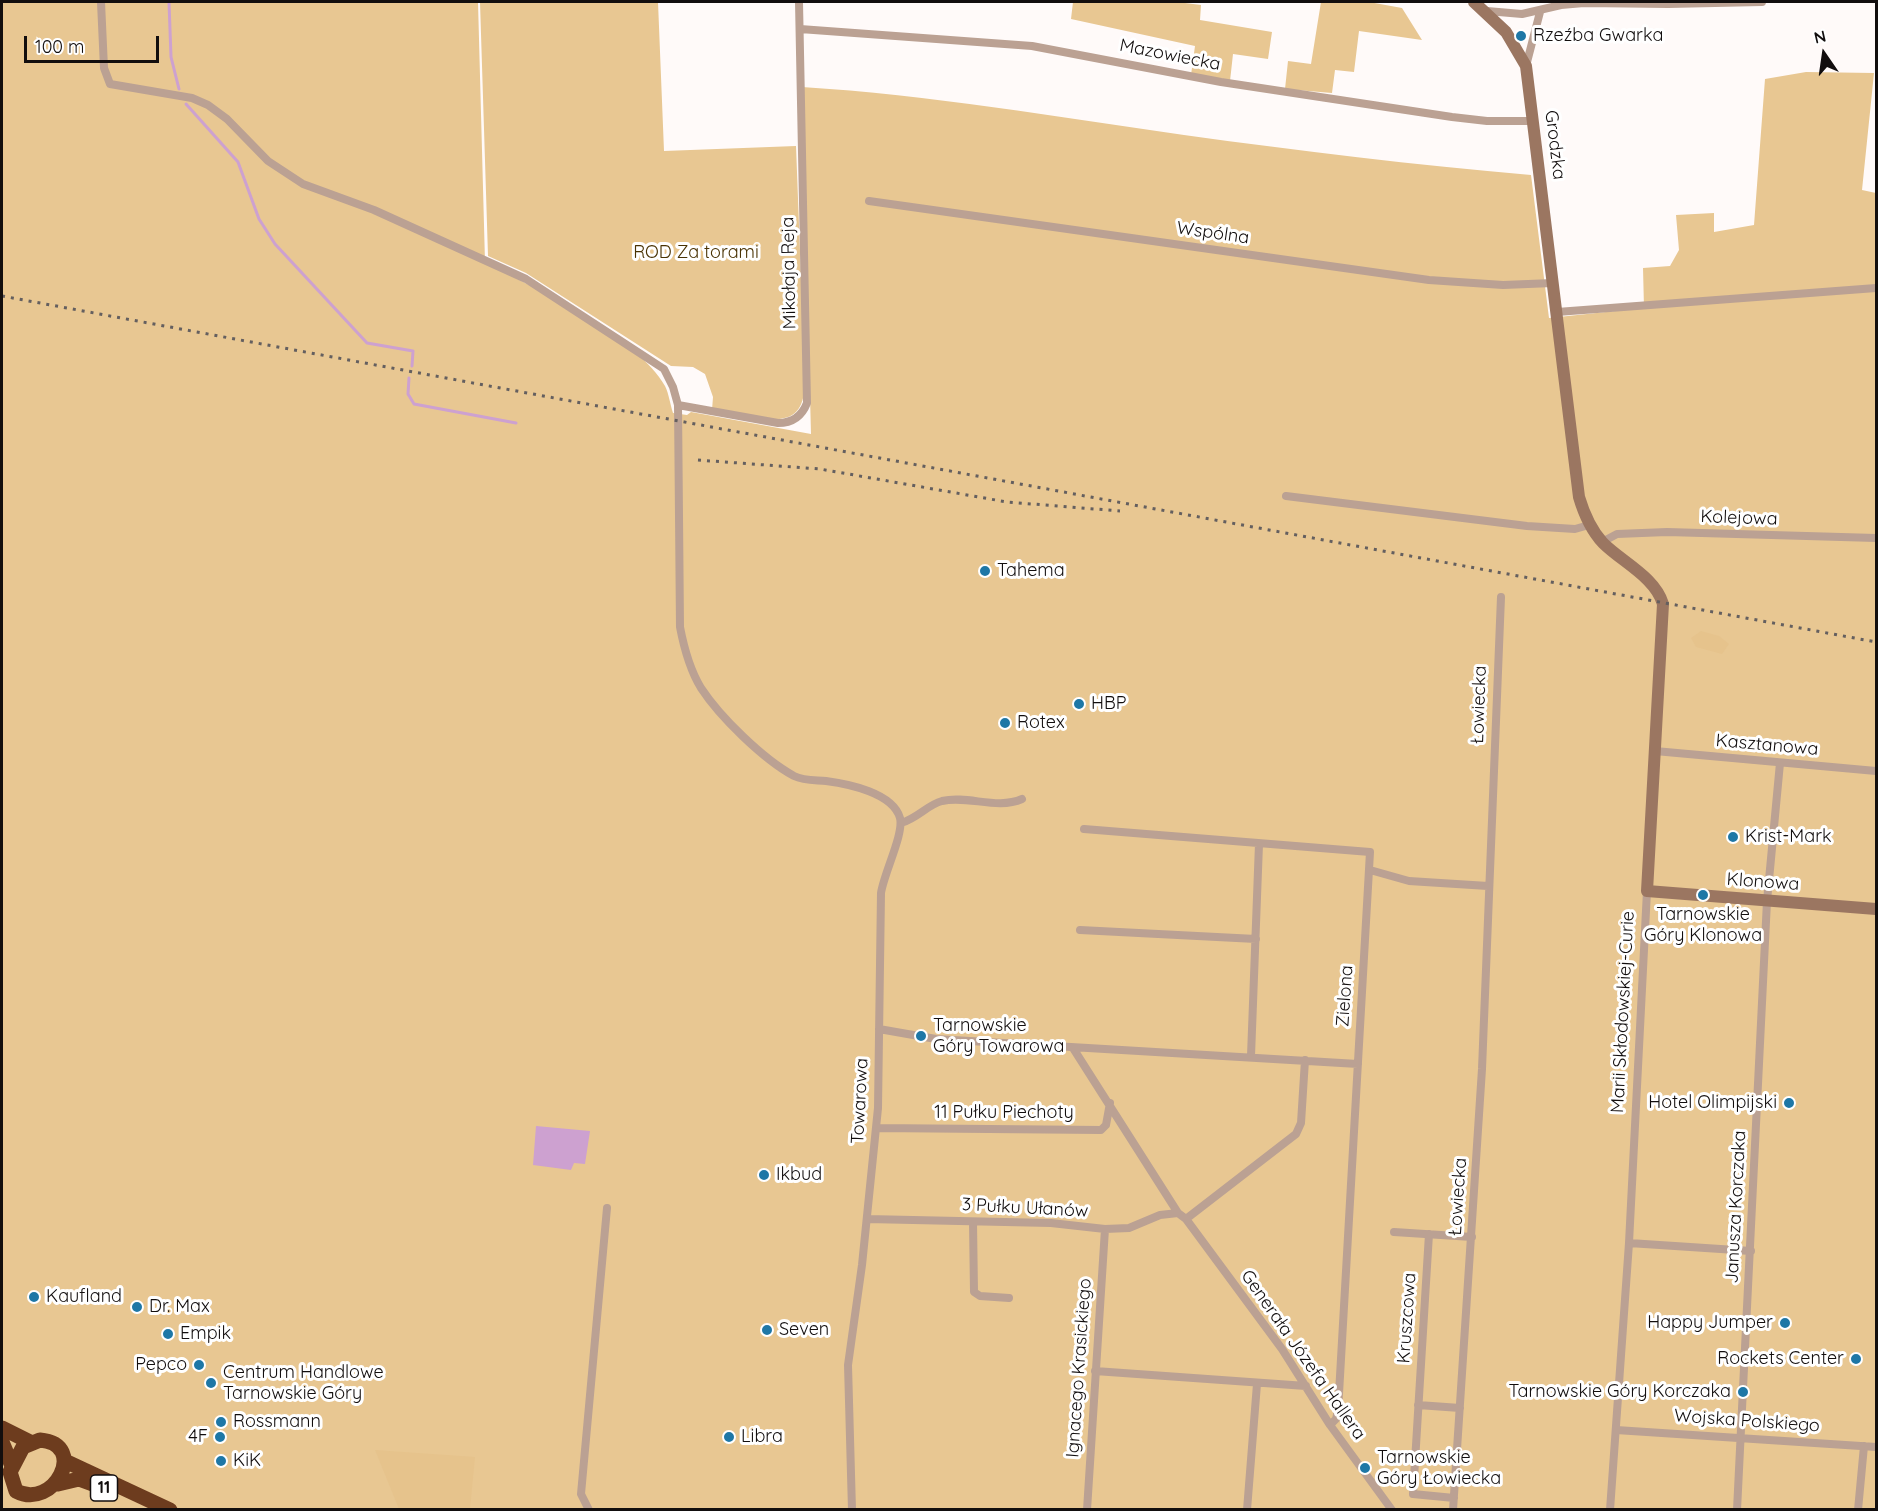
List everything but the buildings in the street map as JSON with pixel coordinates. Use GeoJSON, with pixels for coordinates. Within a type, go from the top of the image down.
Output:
{"type":"FeatureCollection","features":[{"type":"Feature","properties":{"kind":"highway"},"geometry":{"type":"LineString","coordinates":[[2,1428],[30,1442]]}},
{"type":"Feature","properties":{"kind":"highway"},"geometry":{"type":"LineString","coordinates":[[40,1440],[50,1442],[59,1449],[65,1461],[58,1484],[48,1497],[38,1500],[28,1499],[14,1489],[10,1477],[12,1466],[23,1447],[30,1442],[40,1440]]}},
{"type":"Feature","properties":{"kind":"highway"},"geometry":{"type":"LineString","coordinates":[[2,1442],[12,1466]]}},
{"type":"Feature","properties":{"kind":"highway","name":"11"},"geometry":{"type":"LineString","coordinates":[[65,1461],[170,1509]]}},
{"type":"Feature","properties":{"kind":"highway","name":"11"},"geometry":{"type":"LineString","coordinates":[[58,1484],[71,1480],[88,1481],[151,1509]]}},
{"type":"Feature","properties":{"kind":"street"},"geometry":{"type":"LineString","coordinates":[[101,2],[104,68],[110,84],[192,98],[227,118],[268,161],[303,184],[374,210],[526,279],[551,297],[642,352],[664,369],[673,387],[678,405],[678,614],[685,648],[700,686],[733,725],[789,773],[800,778],[842,784],[886,800],[897,809],[901,823],[917,818],[931,805],[944,801],[1007,803],[1022,799]]}},
{"type":"Feature","properties":{"kind":"street","name":"Mikołaja Reja"},"geometry":{"type":"LineString","coordinates":[[678,405],[787,423],[804,410],[807,403],[799,2]]}},
{"type":"Feature","properties":{"kind":"street","name":"Grodzka"},"geometry":{"type":"LineString","coordinates":[[1474,2],[1506,32],[1526,66],[1579,497],[1589,525],[1602,542]]}},
{"type":"Feature","properties":{"kind":"street"},"geometry":{"type":"LineString","coordinates":[[1486,11],[1522,14],[1540,12],[1561,5],[1584,3],[1762,2]]}},
{"type":"Feature","properties":{"kind":"street"},"geometry":{"type":"LineString","coordinates":[[1526,66],[1540,12]]}},
{"type":"Feature","properties":{"kind":"street","name":"Mazowiecka"},"geometry":{"type":"LineString","coordinates":[[800,29],[1032,46],[1221,82],[1452,117],[1487,121],[1534,121]]}},
{"type":"Feature","properties":{"kind":"street","name":"Wspólna"},"geometry":{"type":"LineString","coordinates":[[869,201],[1429,280],[1503,285],[1553,283]]}},
{"type":"Feature","properties":{"kind":"street"},"geometry":{"type":"LineString","coordinates":[[1557,312],[1876,288]]}},
{"type":"Feature","properties":{"kind":"street"},"geometry":{"type":"LineString","coordinates":[[1286,496],[1527,525],[1575,529],[1589,525]]}},
{"type":"Feature","properties":{"kind":"street","name":"Kolejowa"},"geometry":{"type":"LineString","coordinates":[[1602,542],[1617,534],[1667,532],[1876,538]]}},
{"type":"Feature","properties":{"kind":"street","name":"Marii Skłodowskiej-Curie"},"geometry":{"type":"LineString","coordinates":[[1602,542],[1654,587],[1662,604],[1629,1243],[1610,1509]]}},
{"type":"Feature","properties":{"kind":"street","name":"Łowiecka"},"geometry":{"type":"LineString","coordinates":[[1453,1509],[1482,1069],[1501,597]]}},
{"type":"Feature","properties":{"kind":"street","name":"Kasztanowa"},"geometry":{"type":"LineString","coordinates":[[1655,751],[1876,771]]}},
{"type":"Feature","properties":{"kind":"street","name":"Janusza Korczaka"},"geometry":{"type":"LineString","coordinates":[[1737,1509],[1743,1437],[1767,901],[1780,763]]}},
{"type":"Feature","properties":{"kind":"street","name":"Towarowa"},"geometry":{"type":"LineString","coordinates":[[852,1509],[848,1365],[876,1128],[881,893],[901,823]]}},
{"type":"Feature","properties":{"kind":"street"},"geometry":{"type":"LineString","coordinates":[[1084,829],[1370,852],[1370,870],[1409,881],[1488,886]]}},
{"type":"Feature","properties":{"kind":"street"},"geometry":{"type":"LineString","coordinates":[[1251,1056],[1259,844]]}},
{"type":"Feature","properties":{"kind":"street","name":"Zielona"},"geometry":{"type":"LineString","coordinates":[[1330,1425],[1336,1419],[1338,1411],[1346,1320],[1370,870]]}},
{"type":"Feature","properties":{"kind":"street","name":"Klonowa"},"geometry":{"type":"LineString","coordinates":[[1647,891],[1876,909]]}},
{"type":"Feature","properties":{"kind":"street"},"geometry":{"type":"LineString","coordinates":[[1080,930],[1256,939]]}},
{"type":"Feature","properties":{"kind":"street"},"geometry":{"type":"LineString","coordinates":[[879,1029],[936,1039],[1076,1051],[1251,1056],[1358,1064]]}},
{"type":"Feature","properties":{"kind":"street","name":"Generała Józefa Hallera"},"geometry":{"type":"LineString","coordinates":[[1076,1051],[1178,1213],[1186,1219],[1282,1349],[1330,1425],[1392,1509]]}},
{"type":"Feature","properties":{"kind":"street"},"geometry":{"type":"LineString","coordinates":[[1186,1219],[1296,1134],[1301,1123],[1305,1060]]}},
{"type":"Feature","properties":{"kind":"street","name":"11 Pułku Piechoty"},"geometry":{"type":"LineString","coordinates":[[876,1128],[1101,1130],[1106,1125],[1110,1103]]}},
{"type":"Feature","properties":{"kind":"street"},"geometry":{"type":"LineString","coordinates":[[589,1509],[581,1494],[607,1208]]}},
{"type":"Feature","properties":{"kind":"street","name":"3 Pułku Ułanów"},"geometry":{"type":"LineString","coordinates":[[867,1219],[1051,1223],[1106,1229],[1129,1228],[1160,1215],[1178,1213]]}},
{"type":"Feature","properties":{"kind":"street"},"geometry":{"type":"LineString","coordinates":[[973,1222],[974,1292],[980,1296],[1009,1298]]}},
{"type":"Feature","properties":{"kind":"street","name":"Ignacego Krasickiego"},"geometry":{"type":"LineString","coordinates":[[1087,1509],[1106,1229]]}},
{"type":"Feature","properties":{"kind":"street"},"geometry":{"type":"LineString","coordinates":[[1394,1232],[1472,1237]]}},
{"type":"Feature","properties":{"kind":"street","name":"Kruszcowa"},"geometry":{"type":"LineString","coordinates":[[1429,1234],[1413,1494],[1454,1498]]}},
{"type":"Feature","properties":{"kind":"street"},"geometry":{"type":"LineString","coordinates":[[1629,1243],[1751,1251]]}},
{"type":"Feature","properties":{"kind":"street"},"geometry":{"type":"LineString","coordinates":[[1095,1371],[1306,1386]]}},
{"type":"Feature","properties":{"kind":"street"},"geometry":{"type":"LineString","coordinates":[[1247,1509],[1257,1384]]}},
{"type":"Feature","properties":{"kind":"street"},"geometry":{"type":"LineString","coordinates":[[1418,1405],[1460,1408]]}},
{"type":"Feature","properties":{"kind":"street","name":"Wojska Polskiego"},"geometry":{"type":"LineString","coordinates":[[1616,1430],[1876,1446]]}},
{"type":"Feature","properties":{"kind":"street"},"geometry":{"type":"LineString","coordinates":[[1858,1509],[1864,1446]]}},
{"type":"Feature","properties":{"kind":"green space"},"geometry":{"type":"Polygon","coordinates":[[[2,2],[478,2],[485,262],[584,316],[633,350],[652,368],[665,386],[673,413],[687,415],[691,412],[811,434],[802,87],[946,101],[1271,147],[1531,175],[1549,318],[1644,308],[1643,268],[1670,266],[1679,250],[1676,215],[1714,213],[1714,232],[1754,225],[1765,79],[1806,72],[1874,73],[1862,190],[1876,193],[1876,1509],[2,1510],[2,2]]]}},
{"type":"Feature","properties":{"kind":"green space","name":"ROD Za torami"},"geometry":{"type":"Polygon","coordinates":[[[480,2],[658,2],[664,151],[796,146],[805,383],[801,404],[794,414],[782,419],[773,419],[712,410],[713,397],[705,374],[693,367],[671,366],[526,273],[488,256],[480,2]]]}},
{"type":"Feature","properties":{"kind":"green space"},"geometry":{"type":"Polygon","coordinates":[[[1073,2],[1177,2],[1201,5],[1200,20],[1272,32],[1268,59],[1233,54],[1230,81],[1191,75],[1195,46],[1071,19],[1073,2]]]}},
{"type":"Feature","properties":{"kind":"green space"},"geometry":{"type":"Polygon","coordinates":[[[1321,2],[1369,2],[1402,8],[1422,40],[1359,31],[1354,72],[1335,70],[1332,93],[1285,89],[1288,61],[1311,64],[1321,2]]]}},
{"type":"Feature","properties":{"kind":"shaded area"},"geometry":{"type":"Polygon","coordinates":[[[1701,631],[1719,636],[1729,644],[1722,654],[1696,647],[1691,638],[1701,631]]]}},
{"type":"Feature","properties":{"kind":"shaded area"},"geometry":{"type":"Polygon","coordinates":[[[536,1126],[590,1131],[585,1164],[574,1163],[571,1170],[533,1165],[536,1126]]]}},
{"type":"Feature","properties":{"kind":"shaded area"},"geometry":{"type":"Polygon","coordinates":[[[375,1450],[475,1457],[470,1509],[399,1509],[375,1450]]]}},
{"type":"Feature","properties":{"kind":"waterway"},"geometry":{"type":"LineString","coordinates":[[169,2],[171,57],[179,89]]}},
{"type":"Feature","properties":{"kind":"waterway"},"geometry":{"type":"LineString","coordinates":[[186,104],[238,162],[259,219],[275,244],[367,343],[413,351],[412,366]]}},
{"type":"Feature","properties":{"kind":"waterway"},"geometry":{"type":"LineString","coordinates":[[409,378],[408,394],[414,404],[516,423]]}},
{"type":"Feature","properties":{"kind":"railway"},"geometry":{"type":"LineString","coordinates":[[2,296],[1876,642]]}},
{"type":"Feature","properties":{"kind":"railway"},"geometry":{"type":"LineString","coordinates":[[698,460],[820,469],[1007,502],[1120,511]]}},
{"type":"Feature","properties":{"kind":"place","name":"Rzeźba Gwarka"},"geometry":{"type":"Point","coordinates":[1521,36]}},
{"type":"Feature","properties":{"kind":"place","name":"Tahema"},"geometry":{"type":"Point","coordinates":[985,571]}},
{"type":"Feature","properties":{"kind":"place","name":"HBP"},"geometry":{"type":"Point","coordinates":[1079,704]}},
{"type":"Feature","properties":{"kind":"place","name":"Rotex"},"geometry":{"type":"Point","coordinates":[1005,723]}},
{"type":"Feature","properties":{"kind":"place","name":"Krist-Mark"},"geometry":{"type":"Point","coordinates":[1733,837]}},
{"type":"Feature","properties":{"kind":"place","name":"Tarnowskie Góry Klonowa"},"geometry":{"type":"Point","coordinates":[1703,895]}},
{"type":"Feature","properties":{"kind":"place","name":"Tarnowskie Góry Towarowa"},"geometry":{"type":"Point","coordinates":[921,1036]}},
{"type":"Feature","properties":{"kind":"place","name":"Hotel Olimpijski"},"geometry":{"type":"Point","coordinates":[1789,1103]}},
{"type":"Feature","properties":{"kind":"place","name":"Ikbud"},"geometry":{"type":"Point","coordinates":[764,1175]}},
{"type":"Feature","properties":{"kind":"place","name":"Kaufland"},"geometry":{"type":"Point","coordinates":[34,1297]}},
{"type":"Feature","properties":{"kind":"place","name":"Dr. Max"},"geometry":{"type":"Point","coordinates":[137,1307]}},
{"type":"Feature","properties":{"kind":"place","name":"Happy Jumper"},"geometry":{"type":"Point","coordinates":[1785,1323]}},
{"type":"Feature","properties":{"kind":"place","name":"Seven"},"geometry":{"type":"Point","coordinates":[767,1330]}},
{"type":"Feature","properties":{"kind":"place","name":"Empik"},"geometry":{"type":"Point","coordinates":[168,1334]}},
{"type":"Feature","properties":{"kind":"place","name":"Rockets Center"},"geometry":{"type":"Point","coordinates":[1856,1359]}},
{"type":"Feature","properties":{"kind":"place","name":"Pepco"},"geometry":{"type":"Point","coordinates":[199,1365]}},
{"type":"Feature","properties":{"kind":"place","name":"Centrum Handlowe Tarnowskie Góry"},"geometry":{"type":"Point","coordinates":[211,1383]}},
{"type":"Feature","properties":{"kind":"place","name":"Tarnowskie Góry Korczaka"},"geometry":{"type":"Point","coordinates":[1743,1392]}},
{"type":"Feature","properties":{"kind":"place","name":"Rossmann"},"geometry":{"type":"Point","coordinates":[221,1422]}},
{"type":"Feature","properties":{"kind":"place","name":"4F"},"geometry":{"type":"Point","coordinates":[220,1437]}},
{"type":"Feature","properties":{"kind":"place","name":"Libra"},"geometry":{"type":"Point","coordinates":[729,1437]}},
{"type":"Feature","properties":{"kind":"place","name":"KiK"},"geometry":{"type":"Point","coordinates":[221,1461]}},
{"type":"Feature","properties":{"kind":"place","name":"Tarnowskie Góry Łowiecka"},"geometry":{"type":"Point","coordinates":[1365,1468]}}]}
